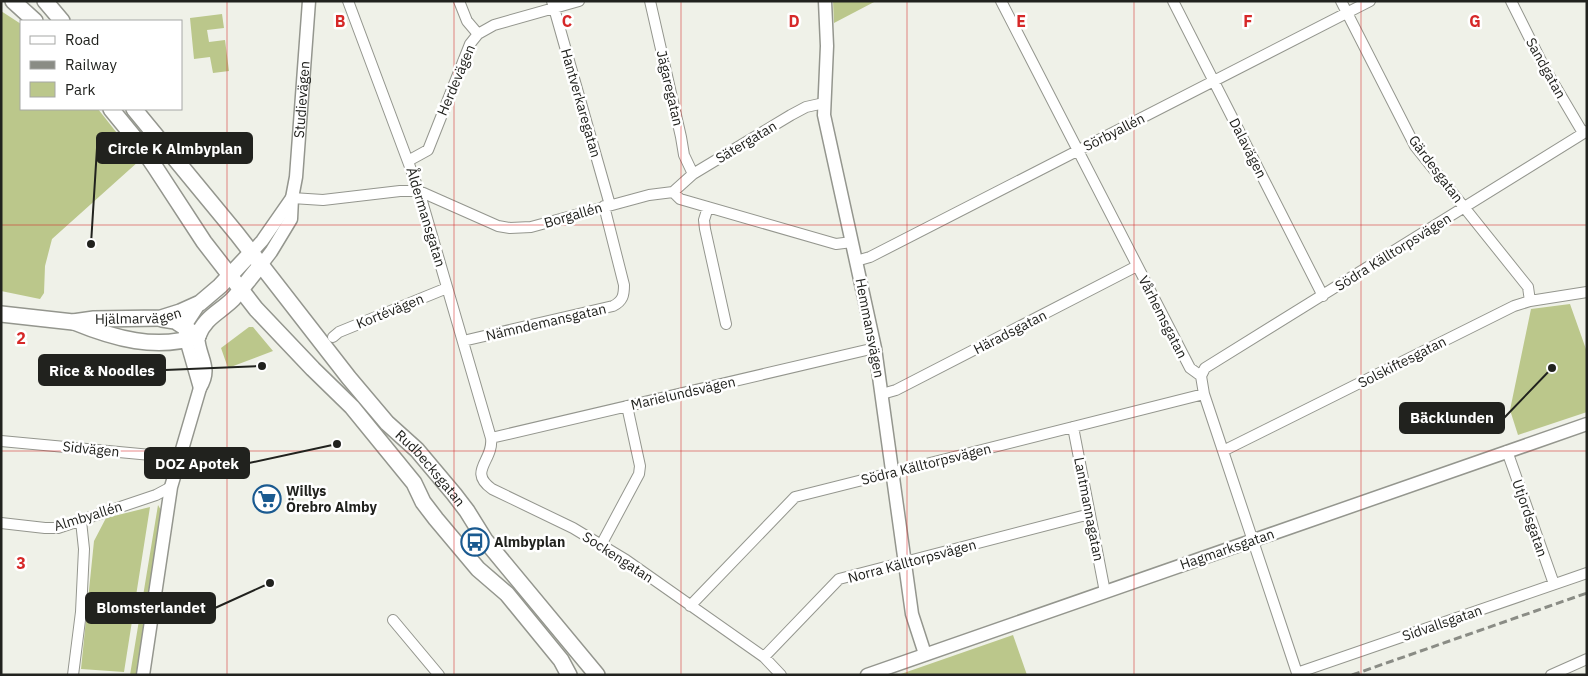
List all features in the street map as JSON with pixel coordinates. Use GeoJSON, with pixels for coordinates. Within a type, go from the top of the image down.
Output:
{"type":"FeatureCollection","features":[{"type":"Feature","properties":{"kind":"main road"},"geometry":{"type":"LineString","coordinates":[[13,1],[34,20]]}},
{"type":"Feature","properties":{"kind":"main road"},"geometry":{"type":"LineString","coordinates":[[45,1],[61,20]]}},
{"type":"Feature","properties":{"kind":"main road","name":"Rudbecksgatan"},"geometry":{"type":"LineString","coordinates":[[112,110],[142,148],[199,235],[266,321],[352,407],[414,483],[423,502],[436,519],[478,569],[507,594],[561,660],[569,675]]}},
{"type":"Feature","properties":{"kind":"main road","name":"Rudbecksgatan"},"geometry":{"type":"LineString","coordinates":[[135,110],[256,259],[327,351],[381,415],[417,450],[454,494],[485,540],[597,675]]}},
{"type":"Feature","properties":{"kind":"main road","name":"Hjälmarvägen"},"geometry":{"type":"LineString","coordinates":[[1,314],[73,322],[94,319],[161,318],[200,303],[230,276],[256,259]]}},
{"type":"Feature","properties":{"kind":"main road","name":"Studievägen"},"geometry":{"type":"LineString","coordinates":[[189,334],[200,328],[205,321],[232,300],[241,289],[256,259]]}},
{"type":"Feature","properties":{"kind":"main road"},"geometry":{"type":"LineString","coordinates":[[161,318],[175,321],[189,334]]}},
{"type":"Feature","properties":{"kind":"main road","name":"Hjälmarvägen"},"geometry":{"type":"LineString","coordinates":[[73,322],[104,334],[129,340],[162,343],[189,334]]}},
{"type":"Feature","properties":{"kind":"street","name":"Studievägen"},"geometry":{"type":"LineString","coordinates":[[256,259],[271,252],[291,219],[296,177],[309,1]]}},
{"type":"Feature","properties":{"kind":"street","name":"Åldermansgatan"},"geometry":{"type":"LineString","coordinates":[[348,1],[420,191],[491,438]]}},
{"type":"Feature","properties":{"kind":"street"},"geometry":{"type":"LineString","coordinates":[[459,1],[467,21],[478,34]]}},
{"type":"Feature","properties":{"kind":"street","name":"Herdevägen"},"geometry":{"type":"LineString","coordinates":[[408,161],[428,150],[470,44],[478,34],[494,25],[553,5],[579,1]]}},
{"type":"Feature","properties":{"kind":"street","name":"Jägaregatan"},"geometry":{"type":"LineString","coordinates":[[650,1],[684,155],[692,174]]}},
{"type":"Feature","properties":{"kind":"street","name":"Hemmansvägen"},"geometry":{"type":"LineString","coordinates":[[825,1],[827,46],[824,115],[876,348],[912,614],[925,654]]}},
{"type":"Feature","properties":{"kind":"street","name":"Vårhemsgatan"},"geometry":{"type":"LineString","coordinates":[[1002,1],[1190,368],[1201,376]]}},
{"type":"Feature","properties":{"kind":"street","name":"Dalavägen"},"geometry":{"type":"LineString","coordinates":[[1173,1],[1323,296]]}},
{"type":"Feature","properties":{"kind":"street","name":"Gärdesgatan"},"geometry":{"type":"LineString","coordinates":[[1341,1],[1415,146],[1528,287],[1530,301]]}},
{"type":"Feature","properties":{"kind":"street","name":"Sörbyallén"},"geometry":{"type":"LineString","coordinates":[[856,261],[870,257],[1370,1]]}},
{"type":"Feature","properties":{"kind":"street","name":"Sandgatan"},"geometry":{"type":"LineString","coordinates":[[1510,1],[1544,67],[1585,132]]}},
{"type":"Feature","properties":{"kind":"street","name":"Hantverkaregatan"},"geometry":{"type":"LineString","coordinates":[[553,5],[607,205]]}},
{"type":"Feature","properties":{"kind":"street","name":"Sätergatan"},"geometry":{"type":"LineString","coordinates":[[673,192],[692,174],[791,115],[806,107],[824,103]]}},
{"type":"Feature","properties":{"kind":"street","name":"Södra Källtorpsvägen"},"geometry":{"type":"LineString","coordinates":[[1201,376],[1206,368],[1585,132]]}},
{"type":"Feature","properties":{"kind":"street","name":"Borgallén"},"geometry":{"type":"LineString","coordinates":[[292,198],[312,201],[400,191],[420,191],[498,226],[510,228],[531,227],[649,194],[673,192]]}},
{"type":"Feature","properties":{"kind":"street"},"geometry":{"type":"LineString","coordinates":[[673,192],[680,199],[836,244],[852,242]]}},
{"type":"Feature","properties":{"kind":"street","name":"Nämndemansgatan"},"geometry":{"type":"LineString","coordinates":[[463,341],[614,306],[620,303],[623,298],[624,285],[607,205]]}},
{"type":"Feature","properties":{"kind":"street"},"geometry":{"type":"LineString","coordinates":[[708,207],[704,220],[705,229],[726,324]]}},
{"type":"Feature","properties":{"kind":"street","name":"Häradsgatan"},"geometry":{"type":"LineString","coordinates":[[882,394],[896,390],[1137,266]]}},
{"type":"Feature","properties":{"kind":"street","name":"Kortévägen"},"geometry":{"type":"LineString","coordinates":[[333,337],[339,332],[448,288]]}},
{"type":"Feature","properties":{"kind":"street","name":"Solskiftesgatan"},"geometry":{"type":"LineString","coordinates":[[1223,451],[1514,306],[1530,301],[1587,292]]}},
{"type":"Feature","properties":{"kind":"street"},"geometry":{"type":"LineString","coordinates":[[144,675],[171,487],[200,388],[189,334],[200,303]]}},
{"type":"Feature","properties":{"kind":"street","name":"Marielundsvägen"},"geometry":{"type":"LineString","coordinates":[[491,438],[876,348]]}},
{"type":"Feature","properties":{"kind":"street"},"geometry":{"type":"LineString","coordinates":[[1201,376],[1204,394],[1253,540]]}},
{"type":"Feature","properties":{"kind":"street","name":"Södra Källtorpsvägen"},"geometry":{"type":"LineString","coordinates":[[690,606],[795,496],[1204,394]]}},
{"type":"Feature","properties":{"kind":"street"},"geometry":{"type":"LineString","coordinates":[[601,545],[639,474],[640,466],[627,406]]}},
{"type":"Feature","properties":{"kind":"street","name":"Hagmarksgatan"},"geometry":{"type":"LineString","coordinates":[[867,675],[1587,424]]}},
{"type":"Feature","properties":{"kind":"street","name":"Lantmannagatan"},"geometry":{"type":"LineString","coordinates":[[1073,427],[1105,592]]}},
{"type":"Feature","properties":{"kind":"street","name":"Sockengatan"},"geometry":{"type":"LineString","coordinates":[[491,438],[492,447],[481,469],[481,477],[484,484],[573,528],[626,560],[764,657],[781,675]]}},
{"type":"Feature","properties":{"kind":"street","name":"Sidvägen"},"geometry":{"type":"LineString","coordinates":[[1,441],[151,455],[167,458],[179,463]]}},
{"type":"Feature","properties":{"kind":"street","name":"Utjordsgatan"},"geometry":{"type":"LineString","coordinates":[[1507,452],[1554,584]]}},
{"type":"Feature","properties":{"kind":"street","name":"Almbyallén"},"geometry":{"type":"LineString","coordinates":[[1,523],[58,528],[156,495],[171,487]]}},
{"type":"Feature","properties":{"kind":"street","name":"Norra Källtorpsvägen"},"geometry":{"type":"LineString","coordinates":[[764,657],[839,580],[1090,514]]}},
{"type":"Feature","properties":{"kind":"street"},"geometry":{"type":"LineString","coordinates":[[73,675],[81,612],[84,558],[81,521]]}},
{"type":"Feature","properties":{"kind":"street","name":"Sidvallsgatan"},"geometry":{"type":"LineString","coordinates":[[1253,540],[1297,673],[1587,573]]}},
{"type":"Feature","properties":{"kind":"street"},"geometry":{"type":"LineString","coordinates":[[393,620],[439,675]]}},
{"type":"Feature","properties":{"kind":"street"},"geometry":{"type":"LineString","coordinates":[[1551,675],[1587,659]]}},
{"type":"Feature","properties":{"kind":"green space"},"geometry":{"type":"Polygon","coordinates":[[[833,1],[876,1],[834,23],[833,1]]]}},
{"type":"Feature","properties":{"kind":"green space"},"geometry":{"type":"Polygon","coordinates":[[[1,11],[20,23],[20,110],[99,110],[139,161],[52,239],[45,266],[44,293],[40,299],[1,291],[1,11]]]}},
{"type":"Feature","properties":{"kind":"green space"},"geometry":{"type":"Polygon","coordinates":[[[222,14],[224,28],[207,30],[209,42],[225,40],[229,71],[213,73],[210,57],[194,59],[190,18],[222,14]]]}},
{"type":"Feature","properties":{"kind":"green space"},"geometry":{"type":"Polygon","coordinates":[[[1570,304],[1587,352],[1587,412],[1518,435],[1510,410],[1531,309],[1570,304]]]}},
{"type":"Feature","properties":{"kind":"green space"},"geometry":{"type":"Polygon","coordinates":[[[249,327],[253,327],[273,351],[228,368],[221,348],[249,327]]]}},
{"type":"Feature","properties":{"kind":"green space"},"geometry":{"type":"Polygon","coordinates":[[[158,505],[162,512],[136,675],[130,675],[158,505]]]}},
{"type":"Feature","properties":{"kind":"green space"},"geometry":{"type":"Polygon","coordinates":[[[150,507],[124,672],[81,669],[94,541],[106,518],[150,507]]]}},
{"type":"Feature","properties":{"kind":"green space"},"geometry":{"type":"Polygon","coordinates":[[[1013,635],[1027,675],[898,675],[1013,635]]]}},
{"type":"Feature","properties":{"kind":"railway"},"geometry":{"type":"LineString","coordinates":[[1352,675],[1587,593]]}},
{"type":"Feature","properties":{"kind":"place","name":"Circle K Almbyplan"},"geometry":{"type":"Point","coordinates":[91,244]}},
{"type":"Feature","properties":{"kind":"place","name":"Rice & Noodles"},"geometry":{"type":"Point","coordinates":[262,366]}},
{"type":"Feature","properties":{"kind":"place","name":"Bäcklunden"},"geometry":{"type":"Point","coordinates":[1552,368]}},
{"type":"Feature","properties":{"kind":"place","name":"DOZ Apotek"},"geometry":{"type":"Point","coordinates":[337,444]}},
{"type":"Feature","properties":{"kind":"place","name":"Willys Örebro Almby"},"geometry":{"type":"Point","coordinates":[267,499]}},
{"type":"Feature","properties":{"kind":"place","name":"Almbyplan"},"geometry":{"type":"Point","coordinates":[475,542]}},
{"type":"Feature","properties":{"kind":"place","name":"Blomsterlandet"},"geometry":{"type":"Point","coordinates":[270,583]}}]}
